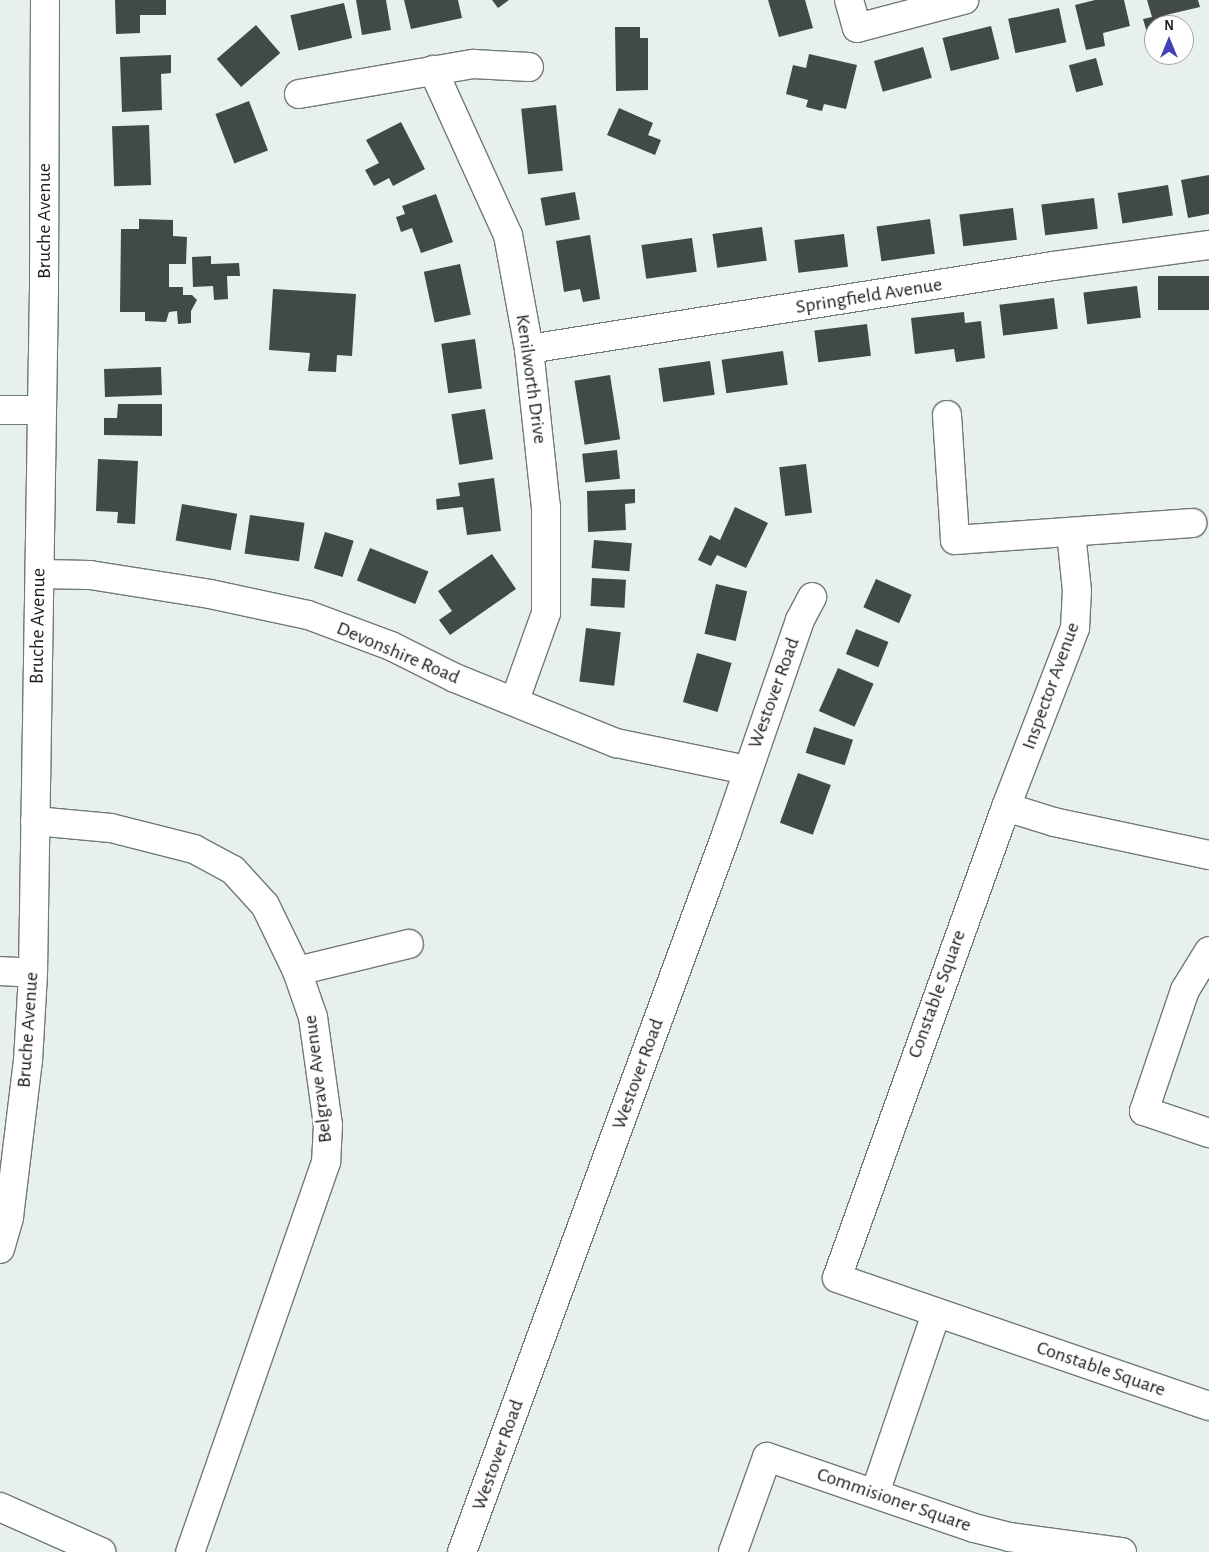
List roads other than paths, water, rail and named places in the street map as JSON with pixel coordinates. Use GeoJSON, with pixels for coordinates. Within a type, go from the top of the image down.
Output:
{"type":"FeatureCollection","features":[{"type":"Feature","properties":{"kind":"street","name":"Bruche Avenue"},"geometry":{"type":"LineString","coordinates":[[0,1249],[10,1217],[28,1061],[32,972],[40,574],[45,0]]}},
{"type":"Feature","properties":{"kind":"street"},"geometry":{"type":"LineString","coordinates":[[849,0],[857,28],[964,0]]}},
{"type":"Feature","properties":{"kind":"street"},"geometry":{"type":"LineString","coordinates":[[299,94],[473,64],[529,67]]}},
{"type":"Feature","properties":{"kind":"street","name":"Kenilworth Drive"},"geometry":{"type":"LineString","coordinates":[[433,70],[508,235],[529,349],[546,507],[546,613],[515,700]]}},
{"type":"Feature","properties":{"kind":"street","name":"Springfield Avenue"},"geometry":{"type":"LineString","coordinates":[[529,349],[1053,266],[1209,245]]}},
{"type":"Feature","properties":{"kind":"street"},"geometry":{"type":"LineString","coordinates":[[0,410],[42,410]]}},
{"type":"Feature","properties":{"kind":"street"},"geometry":{"type":"LineString","coordinates":[[947,415],[955,540],[1192,523]]}},
{"type":"Feature","properties":{"kind":"street","name":"Inspector Avenue"},"geometry":{"type":"LineString","coordinates":[[1006,807],[1075,628],[1077,591],[1071,532]]}},
{"type":"Feature","properties":{"kind":"street","name":"Devonshire Road"},"geometry":{"type":"LineString","coordinates":[[40,574],[90,575],[210,594],[308,615],[616,743],[746,770]]}},
{"type":"Feature","properties":{"kind":"street","name":"Westover Road"},"geometry":{"type":"LineString","coordinates":[[462,1552],[727,832],[746,770],[800,620],[812,597]]}},
{"type":"Feature","properties":{"kind":"street"},"geometry":{"type":"LineString","coordinates":[[1006,807],[1054,822],[1209,855]]}},
{"type":"Feature","properties":{"kind":"street","name":"Constable Square"},"geometry":{"type":"LineString","coordinates":[[1006,807],[837,1278],[936,1314],[1209,1406]]}},
{"type":"Feature","properties":{"kind":"street","name":"Belgrave Avenue"},"geometry":{"type":"LineString","coordinates":[[35,821],[111,828],[194,848],[234,870],[265,906],[298,971],[313,1017],[328,1125],[326,1162],[190,1552]]}},
{"type":"Feature","properties":{"kind":"street"},"geometry":{"type":"LineString","coordinates":[[298,971],[408,944]]}},
{"type":"Feature","properties":{"kind":"street"},"geometry":{"type":"LineString","coordinates":[[1209,951],[1185,990],[1144,1111],[1209,1134]]}},
{"type":"Feature","properties":{"kind":"street"},"geometry":{"type":"LineString","coordinates":[[0,971],[32,972]]}},
{"type":"Feature","properties":{"kind":"street"},"geometry":{"type":"LineString","coordinates":[[875,1493],[936,1314]]}},
{"type":"Feature","properties":{"kind":"street","name":"Commisioner Square"},"geometry":{"type":"LineString","coordinates":[[733,1552],[767,1457],[974,1528],[1009,1536],[1122,1552]]}},
{"type":"Feature","properties":{"kind":"street"},"geometry":{"type":"LineString","coordinates":[[0,1507],[101,1552]]}}]}
